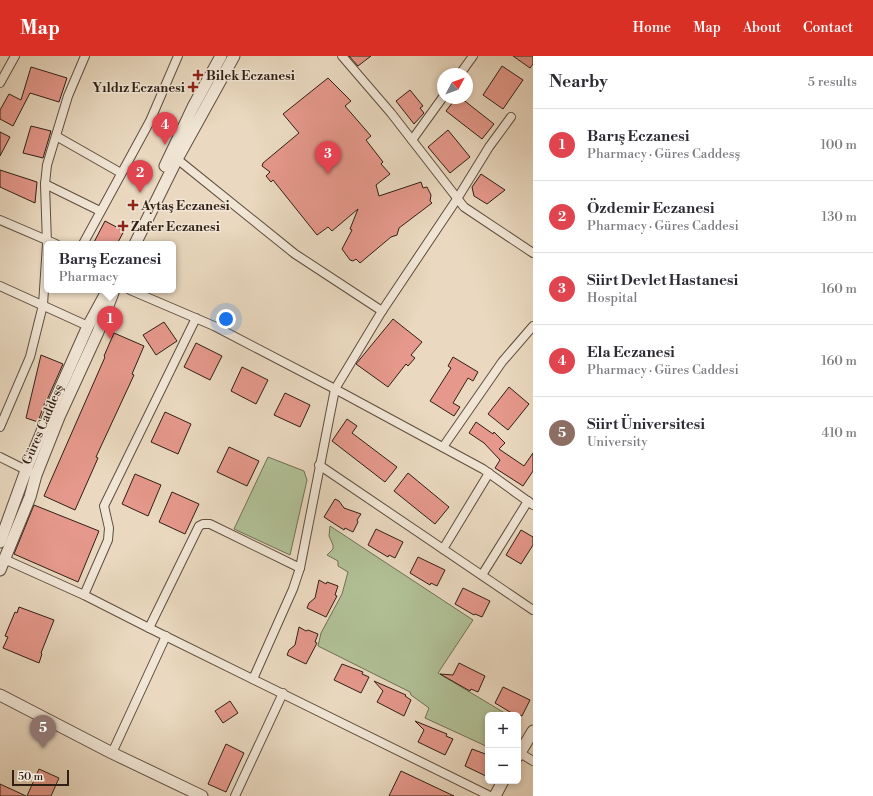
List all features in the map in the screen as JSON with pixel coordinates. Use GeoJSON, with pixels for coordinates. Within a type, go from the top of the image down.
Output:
{"type":"FeatureCollection","features":[{"type":"Feature","properties":{"kind":"street"},"geometry":{"type":"LineString","coordinates":[[0,83],[15,56]]}},
{"type":"Feature","properties":{"kind":"street"},"geometry":{"type":"LineString","coordinates":[[47,241],[45,184],[47,165],[68,96],[85,56]]}},
{"type":"Feature","properties":{"kind":"street"},"geometry":{"type":"LineString","coordinates":[[84,241],[150,121],[178,56]]}},
{"type":"Feature","properties":{"kind":"street"},"geometry":{"type":"LineString","coordinates":[[129,241],[193,107],[221,56]]}},
{"type":"Feature","properties":{"kind":"street"},"geometry":{"type":"LineString","coordinates":[[136,241],[177,159],[234,56]]}},
{"type":"Feature","properties":{"kind":"street"},"geometry":{"type":"LineString","coordinates":[[342,56],[391,113],[464,207],[533,254]]}},
{"type":"Feature","properties":{"kind":"street"},"geometry":{"type":"LineString","coordinates":[[464,68],[473,56]]}},
{"type":"Feature","properties":{"kind":"street"},"geometry":{"type":"LineString","coordinates":[[412,140],[438,104]]}},
{"type":"Feature","properties":{"kind":"street"},"geometry":{"type":"LineString","coordinates":[[253,679],[293,589],[300,568],[335,389],[382,312],[457,199],[489,147],[511,117]]}},
{"type":"Feature","properties":{"kind":"street"},"geometry":{"type":"LineString","coordinates":[[56,136],[121,172]]}},
{"type":"Feature","properties":{"kind":"street"},"geometry":{"type":"LineString","coordinates":[[177,159],[295,254],[382,312]]}},
{"type":"Feature","properties":{"kind":"street"},"geometry":{"type":"LineString","coordinates":[[45,184],[100,211]]}},
{"type":"Feature","properties":{"kind":"street"},"geometry":{"type":"LineString","coordinates":[[0,220],[44,242]]}},
{"type":"Feature","properties":{"kind":"street"},"geometry":{"type":"LineString","coordinates":[[0,286],[88,326]]}},
{"type":"Feature","properties":{"kind":"street"},"geometry":{"type":"LineString","coordinates":[[0,427],[30,357],[43,306],[44,290]]}},
{"type":"Feature","properties":{"kind":"street"},"geometry":{"type":"LineString","coordinates":[[0,542],[32,473],[55,400],[88,326],[105,293]]}},
{"type":"Feature","properties":{"kind":"street","name":"Güres Caddesş"},"geometry":{"type":"LineString","coordinates":[[0,570],[30,497],[32,473],[98,332],[113,293]]}},
{"type":"Feature","properties":{"kind":"street"},"geometry":{"type":"LineString","coordinates":[[137,293],[214,326],[335,389],[489,473],[531,503],[482,575]]}},
{"type":"Feature","properties":{"kind":"street"},"geometry":{"type":"LineString","coordinates":[[84,594],[108,540],[109,528],[104,506],[196,318]]}},
{"type":"Feature","properties":{"kind":"street"},"geometry":{"type":"LineString","coordinates":[[443,447],[502,362],[533,326]]}},
{"type":"Feature","properties":{"kind":"street"},"geometry":{"type":"LineString","coordinates":[[0,457],[32,473]]}},
{"type":"Feature","properties":{"kind":"street"},"geometry":{"type":"LineString","coordinates":[[319,465],[533,610]]}},
{"type":"Feature","properties":{"kind":"street"},"geometry":{"type":"LineString","coordinates":[[443,549],[489,473]]}},
{"type":"Feature","properties":{"kind":"street"},"geometry":{"type":"LineString","coordinates":[[149,628],[199,526],[203,524],[210,524],[300,568]]}},
{"type":"Feature","properties":{"kind":"street"},"geometry":{"type":"LineString","coordinates":[[4,559],[84,594],[149,628],[490,796]]}},
{"type":"Feature","properties":{"kind":"street"},"geometry":{"type":"LineString","coordinates":[[112,753],[166,636]]}},
{"type":"Feature","properties":{"kind":"street"},"geometry":{"type":"LineString","coordinates":[[235,796],[283,693]]}},
{"type":"Feature","properties":{"kind":"street"},"geometry":{"type":"LineString","coordinates":[[0,695],[112,753],[202,796]]}},
{"type":"Feature","properties":{"kind":"street"},"geometry":{"type":"LineString","coordinates":[[521,752],[533,731]]}},
{"type":"Feature","properties":{"kind":"street"},"geometry":{"type":"LineString","coordinates":[[521,756],[533,760]]}},
{"type":"Feature","properties":{"kind":"street"},"geometry":{"type":"LineString","coordinates":[[495,796],[501,784]]}},
{"type":"Feature","properties":{"kind":"green space"},"geometry":{"type":"Polygon","coordinates":[[[268,457],[304,471],[307,480],[290,555],[234,529],[268,457]]]}},
{"type":"Feature","properties":{"kind":"green space"},"geometry":{"type":"Polygon","coordinates":[[[330,526],[473,620],[438,673],[503,712],[485,712],[485,746],[425,718],[429,708],[411,695],[410,692],[318,646],[321,633],[342,594],[348,572],[338,566],[338,561],[327,555],[333,549],[329,536],[330,526]]]}},
{"type":"Feature","properties":{"kind":"building"},"geometry":{"type":"Polygon","coordinates":[[[349,56],[371,56],[358,66],[349,56]]]}},
{"type":"Feature","properties":{"kind":"building"},"geometry":{"type":"Polygon","coordinates":[[[513,56],[533,56],[533,64],[530,68],[513,56]]]}},
{"type":"Feature","properties":{"kind":"building"},"geometry":{"type":"Polygon","coordinates":[[[502,66],[523,80],[503,109],[483,95],[502,66]]]}},
{"type":"Feature","properties":{"kind":"building"},"geometry":{"type":"Polygon","coordinates":[[[31,67],[67,78],[59,102],[30,93],[13,126],[0,119],[0,110],[9,94],[21,100],[31,67]]]}},
{"type":"Feature","properties":{"kind":"building"},"geometry":{"type":"Polygon","coordinates":[[[328,78],[351,101],[345,106],[371,136],[366,140],[383,162],[381,164],[390,174],[376,185],[379,196],[421,182],[423,188],[427,187],[431,195],[430,201],[432,203],[399,228],[397,235],[391,237],[360,263],[356,259],[353,261],[350,260],[342,249],[352,230],[350,229],[358,209],[332,231],[328,227],[317,235],[273,180],[271,182],[266,176],[270,172],[262,166],[263,163],[299,133],[283,114],[328,78]]]}},
{"type":"Feature","properties":{"kind":"building"},"geometry":{"type":"Polygon","coordinates":[[[410,90],[423,106],[420,108],[424,113],[414,124],[396,101],[410,90]]]}},
{"type":"Feature","properties":{"kind":"building"},"geometry":{"type":"Polygon","coordinates":[[[451,104],[469,104],[494,124],[482,139],[446,111],[451,104]]]}},
{"type":"Feature","properties":{"kind":"building"},"geometry":{"type":"Polygon","coordinates":[[[31,126],[51,131],[43,158],[23,153],[31,126]]]}},
{"type":"Feature","properties":{"kind":"building"},"geometry":{"type":"Polygon","coordinates":[[[448,130],[470,157],[450,173],[428,147],[448,130]]]}},
{"type":"Feature","properties":{"kind":"building"},"geometry":{"type":"Polygon","coordinates":[[[0,132],[10,137],[0,156],[0,132]]]}},
{"type":"Feature","properties":{"kind":"building"},"geometry":{"type":"Polygon","coordinates":[[[0,170],[37,182],[35,203],[0,187],[0,170]]]}},
{"type":"Feature","properties":{"kind":"building"},"geometry":{"type":"Polygon","coordinates":[[[481,174],[505,190],[487,204],[474,196],[472,187],[481,174]]]}},
{"type":"Feature","properties":{"kind":"building"},"geometry":{"type":"Polygon","coordinates":[[[105,221],[124,231],[119,241],[95,241],[105,221]]]}},
{"type":"Feature","properties":{"kind":"building"},"geometry":{"type":"Polygon","coordinates":[[[393,319],[422,342],[411,355],[415,358],[408,366],[406,364],[388,387],[356,364],[393,319]]]}},
{"type":"Feature","properties":{"kind":"building"},"geometry":{"type":"Polygon","coordinates":[[[164,322],[177,341],[156,355],[143,335],[164,322]]]}},
{"type":"Feature","properties":{"kind":"building"},"geometry":{"type":"Polygon","coordinates":[[[114,333],[144,346],[132,374],[134,375],[96,457],[98,458],[75,510],[44,496],[105,357],[104,356],[114,333]]]}},
{"type":"Feature","properties":{"kind":"building"},"geometry":{"type":"Polygon","coordinates":[[[196,343],[222,356],[210,380],[184,367],[196,343]]]}},
{"type":"Feature","properties":{"kind":"building"},"geometry":{"type":"Polygon","coordinates":[[[41,355],[63,364],[47,400],[46,399],[38,422],[26,418],[41,355]]]}},
{"type":"Feature","properties":{"kind":"building"},"geometry":{"type":"Polygon","coordinates":[[[453,357],[478,372],[473,381],[468,378],[453,403],[460,407],[454,416],[430,401],[451,368],[448,366],[453,357]]]}},
{"type":"Feature","properties":{"kind":"building"},"geometry":{"type":"Polygon","coordinates":[[[242,367],[268,380],[256,404],[231,391],[242,367]]]}},
{"type":"Feature","properties":{"kind":"building"},"geometry":{"type":"Polygon","coordinates":[[[509,387],[529,404],[508,430],[488,414],[509,387]]]}},
{"type":"Feature","properties":{"kind":"building"},"geometry":{"type":"Polygon","coordinates":[[[285,393],[310,405],[300,427],[274,415],[285,393]]]}},
{"type":"Feature","properties":{"kind":"building"},"geometry":{"type":"Polygon","coordinates":[[[165,412],[191,424],[178,454],[151,442],[165,412]]]}},
{"type":"Feature","properties":{"kind":"building"},"geometry":{"type":"Polygon","coordinates":[[[347,419],[357,426],[352,433],[397,467],[385,482],[332,441],[347,419]]]}},
{"type":"Feature","properties":{"kind":"building"},"geometry":{"type":"Polygon","coordinates":[[[476,422],[493,434],[494,432],[505,443],[499,449],[524,466],[533,453],[533,471],[523,486],[495,468],[500,460],[484,443],[469,433],[476,422]]]}},
{"type":"Feature","properties":{"kind":"building"},"geometry":{"type":"Polygon","coordinates":[[[229,447],[259,461],[247,486],[217,472],[229,447]]]}},
{"type":"Feature","properties":{"kind":"building"},"geometry":{"type":"Polygon","coordinates":[[[408,473],[449,507],[435,524],[394,491],[408,473]]]}},
{"type":"Feature","properties":{"kind":"building"},"geometry":{"type":"Polygon","coordinates":[[[135,474],[161,485],[148,516],[122,504],[135,474]]]}},
{"type":"Feature","properties":{"kind":"building"},"geometry":{"type":"Polygon","coordinates":[[[172,492],[199,504],[185,534],[159,522],[172,492]]]}},
{"type":"Feature","properties":{"kind":"building"},"geometry":{"type":"Polygon","coordinates":[[[335,499],[339,501],[344,508],[361,514],[357,520],[358,522],[353,532],[345,528],[344,530],[324,517],[335,499]]]}},
{"type":"Feature","properties":{"kind":"building"},"geometry":{"type":"Polygon","coordinates":[[[34,505],[99,531],[78,582],[14,554],[34,505]]]}},
{"type":"Feature","properties":{"kind":"building"},"geometry":{"type":"Polygon","coordinates":[[[376,529],[403,542],[395,558],[389,555],[388,557],[368,545],[376,529]]]}},
{"type":"Feature","properties":{"kind":"building"},"geometry":{"type":"Polygon","coordinates":[[[521,530],[533,537],[533,545],[521,564],[506,555],[521,530]]]}},
{"type":"Feature","properties":{"kind":"building"},"geometry":{"type":"Polygon","coordinates":[[[418,557],[445,570],[437,586],[431,583],[430,585],[410,573],[418,557]]]}},
{"type":"Feature","properties":{"kind":"building"},"geometry":{"type":"Polygon","coordinates":[[[319,580],[326,584],[327,582],[338,586],[335,595],[337,596],[326,617],[307,608],[309,603],[315,598],[319,580]]]}},
{"type":"Feature","properties":{"kind":"building"},"geometry":{"type":"Polygon","coordinates":[[[463,588],[490,601],[482,617],[475,614],[474,615],[455,604],[463,588]]]}},
{"type":"Feature","properties":{"kind":"building"},"geometry":{"type":"Polygon","coordinates":[[[19,607],[54,620],[41,653],[39,663],[3,648],[8,637],[5,636],[15,612],[17,613],[19,607]]]}},
{"type":"Feature","properties":{"kind":"building"},"geometry":{"type":"Polygon","coordinates":[[[299,627],[306,631],[308,630],[318,634],[315,642],[317,643],[306,664],[287,655],[289,650],[295,645],[299,627]]]}},
{"type":"Feature","properties":{"kind":"building"},"geometry":{"type":"Polygon","coordinates":[[[459,663],[485,676],[478,692],[471,689],[470,691],[440,674],[453,675],[459,663]]]}},
{"type":"Feature","properties":{"kind":"building"},"geometry":{"type":"Polygon","coordinates":[[[342,664],[363,672],[362,674],[369,677],[361,693],[334,680],[342,664]]]}},
{"type":"Feature","properties":{"kind":"building"},"geometry":{"type":"Polygon","coordinates":[[[374,681],[406,695],[405,696],[411,700],[404,716],[377,702],[383,691],[374,681]]]}},
{"type":"Feature","properties":{"kind":"building"},"geometry":{"type":"Polygon","coordinates":[[[503,687],[530,700],[522,716],[521,712],[510,712],[495,703],[503,687]]]}},
{"type":"Feature","properties":{"kind":"building"},"geometry":{"type":"Polygon","coordinates":[[[230,701],[238,713],[223,723],[215,711],[230,701]]]}},
{"type":"Feature","properties":{"kind":"building"},"geometry":{"type":"Polygon","coordinates":[[[415,721],[447,734],[446,736],[453,739],[445,755],[418,742],[424,730],[415,721]]]}},
{"type":"Feature","properties":{"kind":"building"},"geometry":{"type":"Polygon","coordinates":[[[226,744],[244,753],[226,792],[208,784],[226,744]]]}},
{"type":"Feature","properties":{"kind":"building"},"geometry":{"type":"Polygon","coordinates":[[[472,749],[485,754],[485,776],[465,766],[472,749]]]}},
{"type":"Feature","properties":{"kind":"building"},"geometry":{"type":"Polygon","coordinates":[[[39,769],[59,778],[51,796],[27,796],[39,769]]]}},
{"type":"Feature","properties":{"kind":"building"},"geometry":{"type":"Polygon","coordinates":[[[401,771],[454,796],[389,796],[401,771]]]}},
{"type":"Feature","properties":{"kind":"building"},"geometry":{"type":"Polygon","coordinates":[[[0,784],[26,796],[0,796],[0,784]]]}},
{"type":"Feature","properties":{"kind":"place","name":"Bilek Eczanesi"},"geometry":{"type":"Point","coordinates":[198,75]}},
{"type":"Feature","properties":{"kind":"place","name":"Yıldız Eczanesi"},"geometry":{"type":"Point","coordinates":[193,87]}},
{"type":"Feature","properties":{"kind":"place","name":"Ela Eczanesi"},"geometry":{"type":"Point","coordinates":[165,145]}},
{"type":"Feature","properties":{"kind":"place","name":"Siirt Devlet Hastanesi"},"geometry":{"type":"Point","coordinates":[328,174]}},
{"type":"Feature","properties":{"kind":"place","name":"Özdemir Eczanesi"},"geometry":{"type":"Point","coordinates":[140,193]}},
{"type":"Feature","properties":{"kind":"place","name":"Aytaş Eczanesi"},"geometry":{"type":"Point","coordinates":[133,205]}},
{"type":"Feature","properties":{"kind":"place","name":"Zafer Eczanesi"},"geometry":{"type":"Point","coordinates":[123,226]}},
{"type":"Feature","properties":{"kind":"place","name":"Barış Eczanesi"},"geometry":{"type":"Point","coordinates":[110,339]}},
{"type":"Feature","properties":{"kind":"place","name":"Siirt Üniversitesi"},"geometry":{"type":"Point","coordinates":[43,748]}}]}
